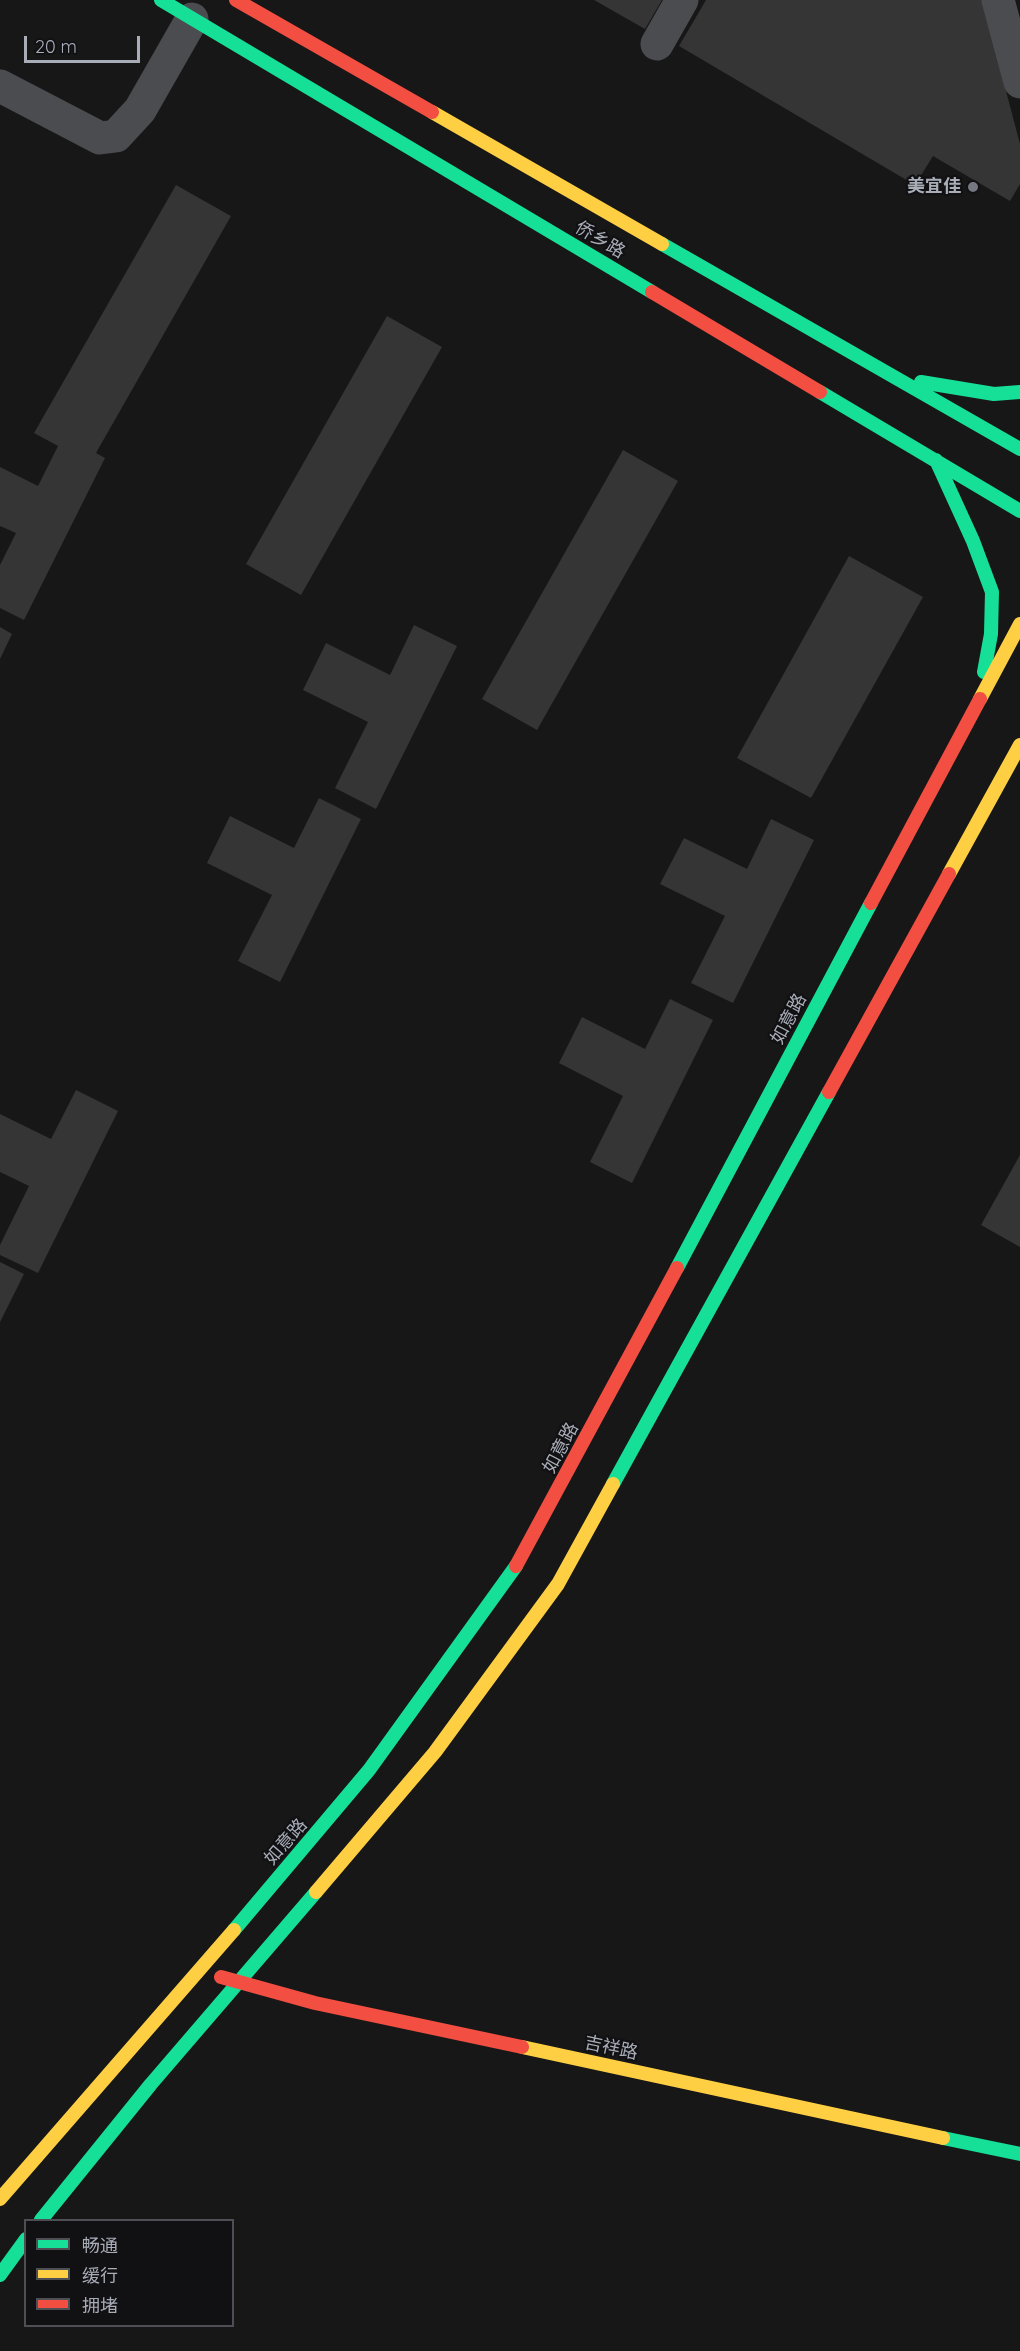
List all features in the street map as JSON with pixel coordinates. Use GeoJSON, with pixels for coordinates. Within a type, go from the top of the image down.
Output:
{"type":"FeatureCollection","features":[{"type":"Feature","properties":{"kind":"street","name":"侨乡路"},"geometry":{"type":"LineString","coordinates":[[161,0],[1020,512]]}},
{"type":"Feature","properties":{"kind":"street","name":"侨乡路"},"geometry":{"type":"LineString","coordinates":[[236,0],[1020,449]]}},
{"type":"Feature","properties":{"kind":"street"},"geometry":{"type":"LineString","coordinates":[[657,44],[682,0]]}},
{"type":"Feature","properties":{"kind":"street"},"geometry":{"type":"LineString","coordinates":[[998,0],[1020,82]]}},
{"type":"Feature","properties":{"kind":"street"},"geometry":{"type":"LineString","coordinates":[[0,86],[100,138],[116,136],[140,110],[192,19]]}},
{"type":"Feature","properties":{"kind":"street"},"geometry":{"type":"LineString","coordinates":[[898,378],[994,394],[1020,392]]}},
{"type":"Feature","properties":{"kind":"street"},"geometry":{"type":"LineString","coordinates":[[936,460],[973,541],[992,592],[991,634],[979,702]]}},
{"type":"Feature","properties":{"kind":"street","name":"如意路"},"geometry":{"type":"LineString","coordinates":[[0,2199],[74,2108],[312,1840],[433,1689],[527,1550],[1020,624]]}},
{"type":"Feature","properties":{"kind":"street"},"geometry":{"type":"LineString","coordinates":[[42,2219],[151,2084],[435,1752],[558,1584],[1020,746]]}},
{"type":"Feature","properties":{"kind":"street","name":"吉祥路"},"geometry":{"type":"LineString","coordinates":[[196,1971],[327,2006],[1020,2154]]}},
{"type":"Feature","properties":{"kind":"street"},"geometry":{"type":"LineString","coordinates":[[0,2276],[24,2242]]}},
{"type":"Feature","properties":{"kind":"building"},"geometry":{"type":"Polygon","coordinates":[[[594,0],[662,0],[645,29],[594,0]]]}},
{"type":"Feature","properties":{"kind":"building"},"geometry":{"type":"Polygon","coordinates":[[[706,0],[982,0],[1020,144],[1020,184],[1010,201],[933,156],[915,185],[679,46],[706,0]]]}},
{"type":"Feature","properties":{"kind":"building"},"geometry":{"type":"Polygon","coordinates":[[[176,185],[231,216],[96,453],[105,458],[24,620],[0,608],[0,565],[16,533],[0,526],[0,467],[38,486],[58,446],[34,433],[176,185]]]}},
{"type":"Feature","properties":{"kind":"building"},"geometry":{"type":"Polygon","coordinates":[[[387,316],[442,347],[301,595],[246,564],[387,316]]]}},
{"type":"Feature","properties":{"kind":"building"},"geometry":{"type":"Polygon","coordinates":[[[623,450],[678,481],[537,730],[482,699],[623,450]]]}},
{"type":"Feature","properties":{"kind":"building"},"geometry":{"type":"Polygon","coordinates":[[[849,556],[923,597],[811,798],[737,758],[849,556]]]}},
{"type":"Feature","properties":{"kind":"building"},"geometry":{"type":"Polygon","coordinates":[[[414,625],[457,646],[376,809],[335,788],[368,722],[303,690],[326,643],[390,675],[414,625]]]}},
{"type":"Feature","properties":{"kind":"building"},"geometry":{"type":"Polygon","coordinates":[[[0,627],[12,634],[0,659],[0,627]]]}},
{"type":"Feature","properties":{"kind":"building"},"geometry":{"type":"Polygon","coordinates":[[[319,798],[361,819],[280,982],[238,961],[272,895],[207,863],[230,816],[294,848],[319,798]]]}},
{"type":"Feature","properties":{"kind":"building"},"geometry":{"type":"Polygon","coordinates":[[[771,819],[814,840],[733,1003],[691,983],[725,916],[660,884],[684,838],[747,869],[771,819]]]}},
{"type":"Feature","properties":{"kind":"building"},"geometry":{"type":"Polygon","coordinates":[[[670,999],[713,1020],[632,1183],[590,1162],[623,1096],[559,1063],[582,1017],[645,1049],[670,999]]]}},
{"type":"Feature","properties":{"kind":"building"},"geometry":{"type":"Polygon","coordinates":[[[76,1090],[118,1111],[38,1273],[0,1255],[0,1245],[29,1186],[0,1172],[0,1114],[51,1139],[76,1090]]]}},
{"type":"Feature","properties":{"kind":"building"},"geometry":{"type":"Polygon","coordinates":[[[1020,1155],[1020,1247],[981,1225],[1020,1155]]]}},
{"type":"Feature","properties":{"kind":"building"},"geometry":{"type":"Polygon","coordinates":[[[0,1262],[24,1274],[0,1322],[0,1262]]]}},
{"type":"Feature","properties":{"kind":"traffic: fast"},"geometry":{"type":"LineString","coordinates":[[161,0],[652,292]]}},
{"type":"Feature","properties":{"kind":"traffic: fast"},"geometry":{"type":"LineString","coordinates":[[662,244],[1020,449]]}},
{"type":"Feature","properties":{"kind":"traffic: fast"},"geometry":{"type":"LineString","coordinates":[[921,382],[994,394],[1020,392]]}},
{"type":"Feature","properties":{"kind":"traffic: fast"},"geometry":{"type":"LineString","coordinates":[[820,392],[1020,511]]}},
{"type":"Feature","properties":{"kind":"traffic: fast"},"geometry":{"type":"LineString","coordinates":[[936,460],[973,541],[992,592],[991,634],[984,672]]}},
{"type":"Feature","properties":{"kind":"traffic: fast"},"geometry":{"type":"LineString","coordinates":[[677,1268],[871,903]]}},
{"type":"Feature","properties":{"kind":"traffic: fast"},"geometry":{"type":"LineString","coordinates":[[613,1484],[829,1092]]}},
{"type":"Feature","properties":{"kind":"traffic: fast"},"geometry":{"type":"LineString","coordinates":[[234,1930],[369,1770],[516,1566]]}},
{"type":"Feature","properties":{"kind":"traffic: fast"},"geometry":{"type":"LineString","coordinates":[[42,2219],[151,2084],[316,1892]]}},
{"type":"Feature","properties":{"kind":"traffic: fast"},"geometry":{"type":"LineString","coordinates":[[943,2138],[1020,2154]]}},
{"type":"Feature","properties":{"kind":"traffic: fast"},"geometry":{"type":"LineString","coordinates":[[0,2275],[24,2242]]}},
{"type":"Feature","properties":{"kind":"traffic: slow"},"geometry":{"type":"LineString","coordinates":[[432,112],[662,244]]}},
{"type":"Feature","properties":{"kind":"traffic: slow"},"geometry":{"type":"LineString","coordinates":[[980,699],[1020,624]]}},
{"type":"Feature","properties":{"kind":"traffic: slow"},"geometry":{"type":"LineString","coordinates":[[949,874],[1020,745]]}},
{"type":"Feature","properties":{"kind":"traffic: slow"},"geometry":{"type":"LineString","coordinates":[[316,1892],[435,1752],[558,1584],[613,1484]]}},
{"type":"Feature","properties":{"kind":"traffic: slow"},"geometry":{"type":"LineString","coordinates":[[0,2199],[234,1930]]}},
{"type":"Feature","properties":{"kind":"traffic: slow"},"geometry":{"type":"LineString","coordinates":[[522,2047],[943,2138]]}},
{"type":"Feature","properties":{"kind":"traffic: jam"},"geometry":{"type":"LineString","coordinates":[[236,0],[432,112]]}},
{"type":"Feature","properties":{"kind":"traffic: jam"},"geometry":{"type":"LineString","coordinates":[[652,292],[820,392]]}},
{"type":"Feature","properties":{"kind":"traffic: jam"},"geometry":{"type":"LineString","coordinates":[[871,903],[980,699]]}},
{"type":"Feature","properties":{"kind":"traffic: jam"},"geometry":{"type":"LineString","coordinates":[[829,1092],[949,874]]}},
{"type":"Feature","properties":{"kind":"traffic: jam"},"geometry":{"type":"LineString","coordinates":[[516,1566],[677,1268]]}},
{"type":"Feature","properties":{"kind":"traffic: jam"},"geometry":{"type":"LineString","coordinates":[[221,1977],[315,2003],[522,2047]]}},
{"type":"Feature","properties":{"kind":"place","name":"美宜佳"},"geometry":{"type":"Point","coordinates":[973,187]}}]}
